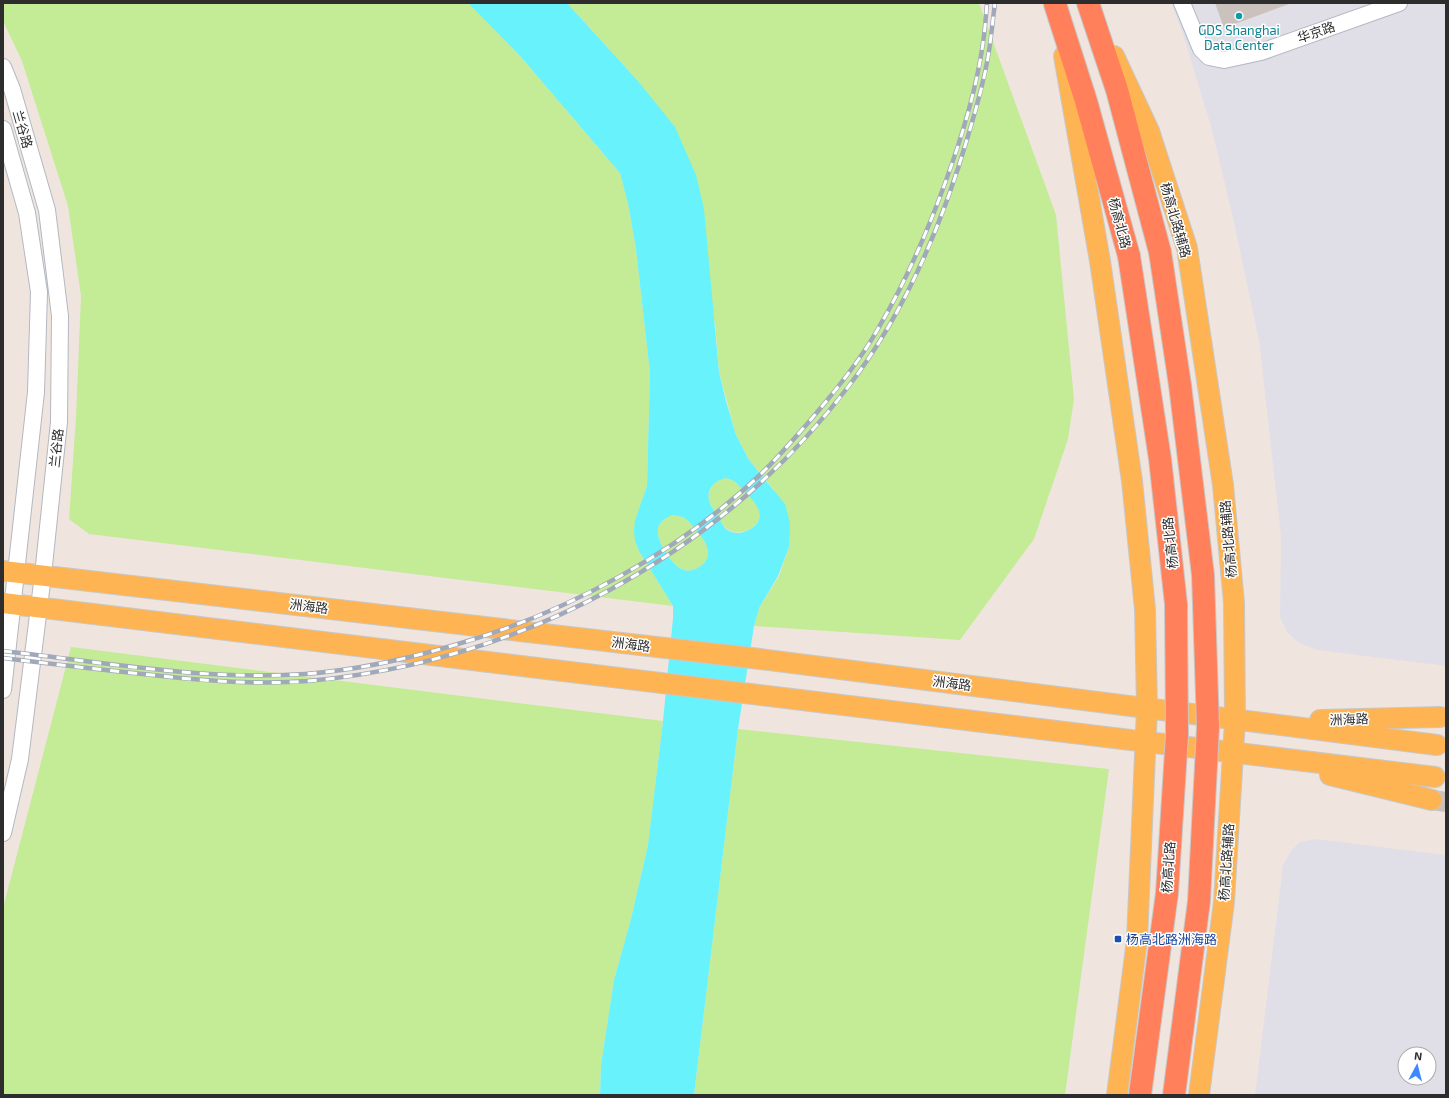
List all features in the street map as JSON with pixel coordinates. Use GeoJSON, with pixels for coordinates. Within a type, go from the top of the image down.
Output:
{"type":"FeatureCollection","features":[{"type":"Feature","properties":{"kind":"highway","name":"杨高北路"},"geometry":{"type":"LineString","coordinates":[[1055,3],[1086,101],[1129,256],[1160,459],[1176,604],[1177,735],[1167,885],[1140,1095]]}},
{"type":"Feature","properties":{"kind":"highway"},"geometry":{"type":"LineString","coordinates":[[1089,3],[1117,90],[1160,252],[1180,385],[1203,575],[1208,727],[1199,901],[1174,1095]]}},
{"type":"Feature","properties":{"kind":"main road"},"geometry":{"type":"LineString","coordinates":[[1055,3],[1100,261],[1132,482],[1145,608],[1147,708],[1138,940],[1117,1095]]}},
{"type":"Feature","properties":{"kind":"main road","name":"杨高北路辅路"},"geometry":{"type":"LineString","coordinates":[[1089,3],[1149,131],[1187,248],[1223,485],[1234,603],[1235,720],[1224,902],[1200,1095]]}},
{"type":"Feature","properties":{"kind":"main road","name":"洲海路"},"geometry":{"type":"LineString","coordinates":[[10,571],[760,659],[1437,745]]}},
{"type":"Feature","properties":{"kind":"main road"},"geometry":{"type":"LineString","coordinates":[[8,604],[1435,777]]}},
{"type":"Feature","properties":{"kind":"main road","name":"洲海路"},"geometry":{"type":"LineString","coordinates":[[1258,722],[1440,717]]}},
{"type":"Feature","properties":{"kind":"main road"},"geometry":{"type":"LineString","coordinates":[[1256,756],[1432,800]]}},
{"type":"Feature","properties":{"kind":"street","name":"华京路"},"geometry":{"type":"LineString","coordinates":[[1182,3],[1201,49],[1209,57],[1224,60],[1261,52],[1399,3]]}},
{"type":"Feature","properties":{"kind":"street","name":"兰谷路"},"geometry":{"type":"LineString","coordinates":[[3,67],[12,89],[47,210],[60,316],[58,422],[43,575],[20,759],[3,834]]}},
{"type":"Feature","properties":{"kind":"street","name":"兰谷路"},"geometry":{"type":"LineString","coordinates":[[3,129],[7,152],[27,213],[39,292],[36,392],[10,571],[3,690]]}},
{"type":"Feature","properties":{"kind":"shaded area"},"geometry":{"type":"Polygon","coordinates":[[[1171,3],[1446,3],[1446,666],[1317,650],[1299,643],[1287,632],[1280,617],[1281,536],[1259,341],[1233,218],[1212,130],[1183,34],[1171,3]]]}},
{"type":"Feature","properties":{"kind":"shaded area"},"geometry":{"type":"Polygon","coordinates":[[[1317,839],[1446,855],[1446,1095],[1255,1095],[1283,865],[1291,851],[1300,842],[1317,839]]]}},
{"type":"Feature","properties":{"kind":"green space"},"geometry":{"type":"Polygon","coordinates":[[[3,3],[468,3],[521,57],[620,173],[628,203],[636,249],[650,373],[647,486],[635,520],[635,541],[639,551],[673,606],[89,534],[69,519],[76,417],[81,296],[68,206],[22,61],[3,21],[3,3]]]}},
{"type":"Feature","properties":{"kind":"green space"},"geometry":{"type":"Polygon","coordinates":[[[567,3],[979,3],[1056,215],[1074,399],[1068,439],[1034,539],[960,640],[754,626],[759,608],[779,576],[789,547],[774,490],[749,460],[736,435],[719,372],[715,323],[637,80],[567,3]]]}},
{"type":"Feature","properties":{"kind":"green space"},"geometry":{"type":"Polygon","coordinates":[[[726,478],[739,485],[758,506],[760,518],[753,527],[748,530],[736,532],[726,528],[719,519],[708,499],[713,485],[726,478]]]}},
{"type":"Feature","properties":{"kind":"green space"},"geometry":{"type":"Polygon","coordinates":[[[673,515],[685,518],[706,545],[708,555],[703,564],[697,568],[686,570],[676,566],[662,545],[658,535],[659,526],[662,521],[673,515]]]}},
{"type":"Feature","properties":{"kind":"green space"},"geometry":{"type":"Polygon","coordinates":[[[71,647],[663,721],[648,845],[631,919],[614,980],[601,1065],[600,1095],[3,1095],[3,908],[71,647]]]}},
{"type":"Feature","properties":{"kind":"green space"},"geometry":{"type":"Polygon","coordinates":[[[738,729],[1109,769],[1065,1095],[694,1095],[738,729]]]}},
{"type":"Feature","properties":{"kind":"water"},"geometry":{"type":"Polygon","coordinates":[[[468,3],[567,3],[637,80],[675,127],[696,175],[704,209],[719,372],[726,401],[736,435],[749,460],[785,504],[790,523],[789,547],[778,576],[759,608],[754,626],[738,729],[694,1095],[600,1095],[601,1065],[614,980],[631,919],[648,845],[663,721],[673,606],[639,551],[635,541],[635,520],[647,486],[650,373],[636,249],[628,203],[620,173],[521,57],[468,3]],[[726,478],[715,483],[710,489],[708,496],[711,506],[726,529],[735,533],[744,532],[757,524],[760,514],[758,508],[739,485],[726,478]],[[673,515],[662,521],[659,526],[658,535],[662,545],[676,566],[686,570],[697,568],[703,564],[708,555],[706,545],[685,518],[673,515]]]}},
{"type":"Feature","properties":{"kind":"building","name":"GDS Shanghai Data Center"},"geometry":{"type":"Polygon","coordinates":[[[1215,3],[1289,3],[1289,4],[1224,28],[1215,3]]]}},
{"type":"Feature","properties":{"kind":"tunnel"},"geometry":{"type":"LineString","coordinates":[[1432,800],[1446,802]]}},
{"type":"Feature","properties":{"kind":"railway"},"geometry":{"type":"LineString","coordinates":[[3,651],[192,673],[267,675],[305,674],[344,670],[420,654],[499,631],[580,597],[619,577],[658,554],[729,502],[761,474],[809,422],[853,367],[873,337],[898,293],[922,241],[956,151],[967,116],[980,61],[984,38],[987,3]]}},
{"type":"Feature","properties":{"kind":"railway"},"geometry":{"type":"LineString","coordinates":[[3,658],[210,681],[269,683],[308,681],[387,670],[464,651],[538,624],[609,590],[676,549],[739,502],[796,447],[848,387],[887,329],[920,267],[934,235],[958,169],[984,79],[995,3]]}},
{"type":"Feature","properties":{"kind":"place","name":"GDS Shanghai Data Center"},"geometry":{"type":"Point","coordinates":[1239,16]}},
{"type":"Feature","properties":{"kind":"place","name":"杨高北路洲海路"},"geometry":{"type":"Point","coordinates":[1118,939]}}]}
